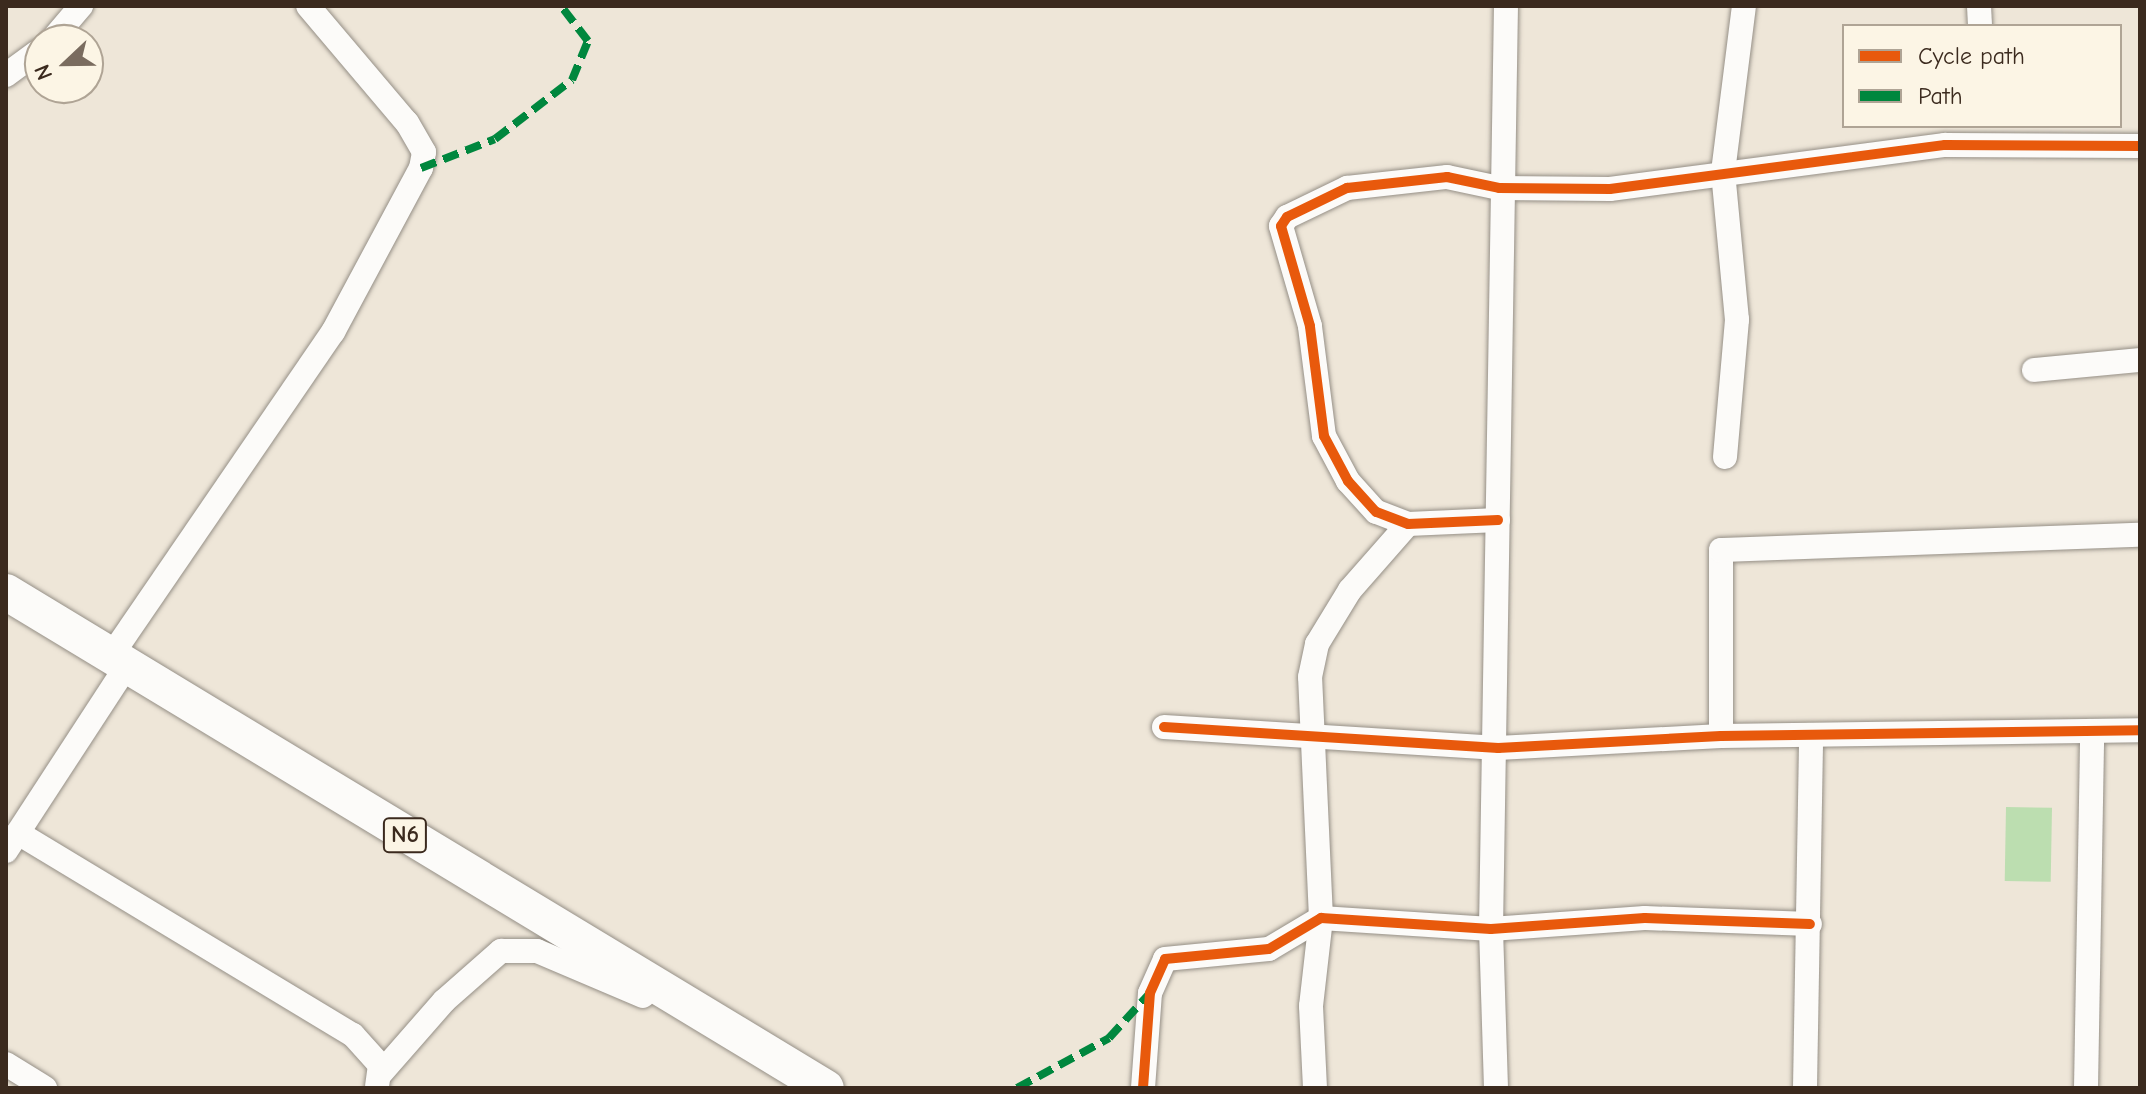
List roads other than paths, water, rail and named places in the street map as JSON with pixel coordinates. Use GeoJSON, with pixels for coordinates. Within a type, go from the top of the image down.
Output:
{"type":"FeatureCollection","features":[{"type":"Feature","properties":{"kind":"highway","name":"N6"},"geometry":{"type":"LineString","coordinates":[[6,592],[815,1082]]}},
{"type":"Feature","properties":{"kind":"street"},"geometry":{"type":"LineString","coordinates":[[66,24],[81,6]]}},
{"type":"Feature","properties":{"kind":"street"},"geometry":{"type":"LineString","coordinates":[[308,6],[407,123],[424,152],[421,168],[333,332],[118,662],[12,842],[353,1035],[379,1081],[481,965],[518,947],[631,988],[733,1049],[773,1056]]}},
{"type":"Feature","properties":{"kind":"street"},"geometry":{"type":"LineString","coordinates":[[1496,1088],[1491,929],[1498,748],[1499,188],[1506,6]]}},
{"type":"Feature","properties":{"kind":"street"},"geometry":{"type":"LineString","coordinates":[[1725,457],[1737,320],[1723,172],[1744,6]]}},
{"type":"Feature","properties":{"kind":"street"},"geometry":{"type":"LineString","coordinates":[[6,75],[24,62]]}},
{"type":"Feature","properties":{"kind":"street"},"geometry":{"type":"LineString","coordinates":[[1498,520],[1408,524],[1376,512],[1348,481],[1324,436],[1310,326],[1281,226],[1347,188],[1447,177],[1499,188],[1610,189],[1984,136],[2140,146]]}},
{"type":"Feature","properties":{"kind":"street"},"geometry":{"type":"LineString","coordinates":[[2034,370],[2140,360]]}},
{"type":"Feature","properties":{"kind":"street"},"geometry":{"type":"LineString","coordinates":[[1315,1088],[1311,1006],[1321,918],[1310,738],[1317,644],[1350,590],[1408,524]]}},
{"type":"Feature","properties":{"kind":"street"},"geometry":{"type":"LineString","coordinates":[[1721,736],[1721,550],[2140,535]]}},
{"type":"Feature","properties":{"kind":"street"},"geometry":{"type":"LineString","coordinates":[[1164,727],[1498,748],[1721,736],[2140,730]]}},
{"type":"Feature","properties":{"kind":"street"},"geometry":{"type":"LineString","coordinates":[[2086,1088],[2092,731]]}},
{"type":"Feature","properties":{"kind":"street"},"geometry":{"type":"LineString","coordinates":[[1805,1088],[1811,735]]}},
{"type":"Feature","properties":{"kind":"street"},"geometry":{"type":"LineString","coordinates":[[1143,1088],[1150,993],[1165,959],[1269,949],[1321,918],[1491,929],[1645,918],[1810,924]]}},
{"type":"Feature","properties":{"kind":"street"},"geometry":{"type":"LineString","coordinates":[[6,1064],[45,1088]]}}]}
